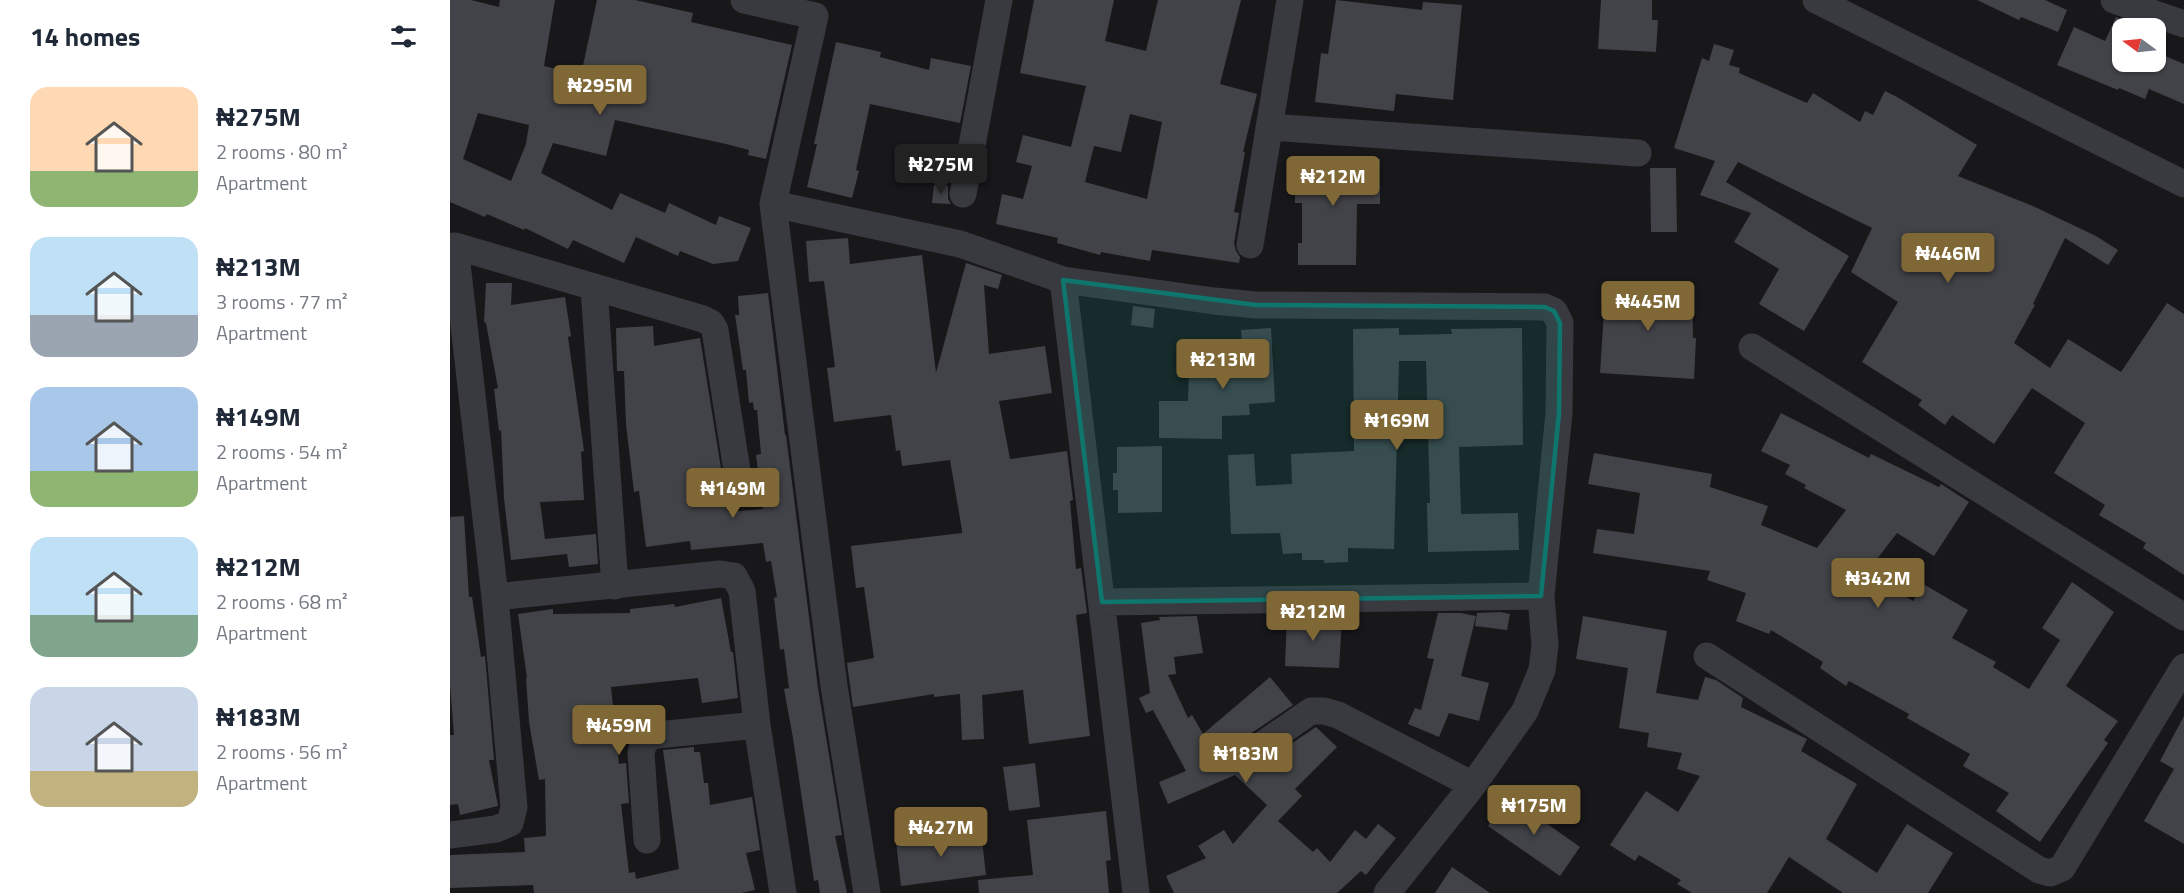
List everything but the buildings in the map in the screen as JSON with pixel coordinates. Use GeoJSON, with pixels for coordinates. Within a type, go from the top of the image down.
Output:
{"type":"FeatureCollection","features":[{"type":"Feature","properties":{"kind":"street"},"geometry":{"type":"LineString","coordinates":[[744,0],[816,16],[773,204],[834,686],[867,893]]}},
{"type":"Feature","properties":{"kind":"street"},"geometry":{"type":"LineString","coordinates":[[963,194],[999,0]]}},
{"type":"Feature","properties":{"kind":"street"},"geometry":{"type":"LineString","coordinates":[[1250,245],[1290,0]]}},
{"type":"Feature","properties":{"kind":"street"},"geometry":{"type":"LineString","coordinates":[[1816,0],[2184,184]]}},
{"type":"Feature","properties":{"kind":"street"},"geometry":{"type":"LineString","coordinates":[[2115,0],[2184,24]]}},
{"type":"Feature","properties":{"kind":"street"},"geometry":{"type":"LineString","coordinates":[[1269,127],[1638,153]]}},
{"type":"Feature","properties":{"kind":"street"},"geometry":{"type":"LineString","coordinates":[[773,204],[960,244],[1063,280],[1214,301],[1256,305],[1545,307],[1554,311],[1560,323],[1559,413],[1540,596],[1545,645],[1542,670],[1525,711],[1473,785],[1388,893]]}},
{"type":"Feature","properties":{"kind":"street"},"geometry":{"type":"LineString","coordinates":[[450,835],[496,829],[510,823],[514,807],[495,597],[453,245],[711,323],[715,330],[740,490]]}},
{"type":"Feature","properties":{"kind":"street"},"geometry":{"type":"LineString","coordinates":[[1063,280],[1136,893]]}},
{"type":"Feature","properties":{"kind":"street"},"geometry":{"type":"LineString","coordinates":[[594,288],[615,586]]}},
{"type":"Feature","properties":{"kind":"street"},"geometry":{"type":"LineString","coordinates":[[1752,347],[2184,617]]}},
{"type":"Feature","properties":{"kind":"street"},"geometry":{"type":"LineString","coordinates":[[495,597],[720,574],[735,576],[742,591],[757,725],[783,893]]}},
{"type":"Feature","properties":{"kind":"street"},"geometry":{"type":"LineString","coordinates":[[1102,602],[1540,596]]}},
{"type":"Feature","properties":{"kind":"street"},"geometry":{"type":"LineString","coordinates":[[1707,656],[2029,863],[2050,873],[2062,868],[2184,667]]}},
{"type":"Feature","properties":{"kind":"street"},"geometry":{"type":"LineString","coordinates":[[1259,747],[1311,711],[1324,711],[1338,715],[1473,785]]}},
{"type":"Feature","properties":{"kind":"street"},"geometry":{"type":"LineString","coordinates":[[647,840],[640,753],[645,739],[657,735],[757,725]]}},
{"type":"Feature","properties":{"kind":"highlighted area"},"geometry":{"type":"Polygon","coordinates":[[[1063,280],[1256,305],[1545,307],[1554,311],[1560,323],[1559,413],[1541,596],[1102,602],[1063,280]]]}}]}
